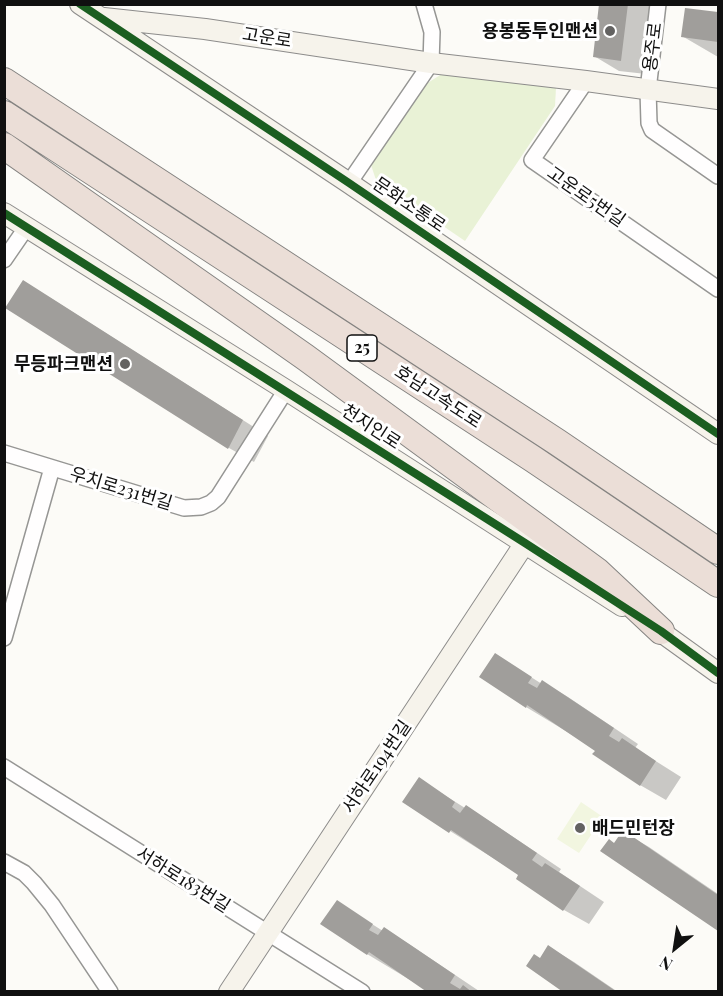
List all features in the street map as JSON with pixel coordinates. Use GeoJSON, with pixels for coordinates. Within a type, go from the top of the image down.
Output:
{"type":"FeatureCollection","features":[{"type":"Feature","properties":{"kind":"highway","name":"호남고속도로"},"geometry":{"type":"LineString","coordinates":[[4,81],[557,442],[718,551]]}},
{"type":"Feature","properties":{"kind":"highway","name":"호남고속도로"},"geometry":{"type":"LineString","coordinates":[[4,114],[533,459],[718,584]]}},
{"type":"Feature","properties":{"kind":"highway"},"geometry":{"type":"LineString","coordinates":[[4,146],[305,357],[597,571],[661,631]]}},
{"type":"Feature","properties":{"kind":"street","name":"문화소통로"},"geometry":{"type":"LineString","coordinates":[[80,4],[716,427]]}},
{"type":"Feature","properties":{"kind":"street"},"geometry":{"type":"LineString","coordinates":[[349,183],[431,63],[432,32],[424,4]]}},
{"type":"Feature","properties":{"kind":"street","name":"용주로"},"geometry":{"type":"LineString","coordinates":[[648,90],[658,4]]}},
{"type":"Feature","properties":{"kind":"street","name":"고운로"},"geometry":{"type":"LineString","coordinates":[[102,18],[205,29],[431,63],[718,99]]}},
{"type":"Feature","properties":{"kind":"street","name":"고운로5번길"},"geometry":{"type":"LineString","coordinates":[[586,81],[532,160],[718,289]]}},
{"type":"Feature","properties":{"kind":"street"},"geometry":{"type":"LineString","coordinates":[[648,90],[649,123],[652,130],[718,176]]}},
{"type":"Feature","properties":{"kind":"street","name":"천지인로"},"geometry":{"type":"LineString","coordinates":[[4,213],[525,543],[661,631],[718,672]]}},
{"type":"Feature","properties":{"kind":"street"},"geometry":{"type":"LineString","coordinates":[[4,260],[26,228]]}},
{"type":"Feature","properties":{"kind":"street","name":"우치로231번길"},"geometry":{"type":"LineString","coordinates":[[4,453],[184,508],[201,507],[218,497],[286,390]]}},
{"type":"Feature","properties":{"kind":"street"},"geometry":{"type":"LineString","coordinates":[[4,638],[52,468]]}},
{"type":"Feature","properties":{"kind":"street","name":"서하로194번길"},"geometry":{"type":"LineString","coordinates":[[229,992],[525,543]]}},
{"type":"Feature","properties":{"kind":"street","name":"서하로183번길"},"geometry":{"type":"LineString","coordinates":[[4,767],[362,992]]}},
{"type":"Feature","properties":{"kind":"street"},"geometry":{"type":"LineString","coordinates":[[4,862],[24,873],[52,905],[110,992]]}},
{"type":"Feature","properties":{"kind":"green space"},"geometry":{"type":"Polygon","coordinates":[[[445,72],[556,88],[555,106],[465,241],[376,180],[371,165],[426,84],[445,72]]]}},
{"type":"Feature","properties":{"kind":"green space","name":"배드민턴장"},"geometry":{"type":"Polygon","coordinates":[[[581,802],[603,817],[579,853],[557,839],[581,802]]]}},
{"type":"Feature","properties":{"kind":"building","name":"용봉동투인맨션"},"geometry":{"type":"Polygon","coordinates":[[[599,4],[628,4],[621,61],[593,57],[599,4]]]}},
{"type":"Feature","properties":{"kind":"building"},"geometry":{"type":"Polygon","coordinates":[[[685,8],[718,12],[718,42],[681,37],[685,8]]]}},
{"type":"Feature","properties":{"kind":"building","name":"무등파크맨션"},"geometry":{"type":"Polygon","coordinates":[[[23,280],[243,420],[228,449],[5,308],[23,280]]]}},
{"type":"Feature","properties":{"kind":"building"},"geometry":{"type":"Polygon","coordinates":[[[495,653],[532,677],[528,683],[537,688],[542,680],[614,728],[609,736],[619,742],[622,738],[656,761],[640,786],[592,754],[595,751],[527,705],[526,708],[479,677],[495,653]]]}},
{"type":"Feature","properties":{"kind":"building"},"geometry":{"type":"Polygon","coordinates":[[[419,777],[455,802],[452,807],[460,813],[466,805],[537,853],[532,860],[542,867],[545,863],[580,886],[563,911],[516,879],[518,875],[451,830],[449,833],[402,802],[419,777]]]}},
{"type":"Feature","properties":{"kind":"building"},"geometry":{"type":"Polygon","coordinates":[[[623,830],[718,895],[718,931],[600,851],[609,839],[614,843],[623,830]]]}},
{"type":"Feature","properties":{"kind":"building"},"geometry":{"type":"Polygon","coordinates":[[[337,900],[373,924],[369,930],[378,935],[384,927],[455,975],[450,983],[460,989],[463,985],[472,992],[427,992],[369,952],[367,955],[320,924],[337,900]]]}},
{"type":"Feature","properties":{"kind":"building"},"geometry":{"type":"Polygon","coordinates":[[[548,945],[617,992],[563,992],[526,966],[534,954],[540,958],[548,945]]]}},
{"type":"Feature","properties":{"kind":"cycle path"},"geometry":{"type":"LineString","coordinates":[[80,4],[349,183],[718,434]]}},
{"type":"Feature","properties":{"kind":"cycle path"},"geometry":{"type":"LineString","coordinates":[[4,213],[525,543],[661,631],[718,673]]}},
{"type":"Feature","properties":{"kind":"place","name":"용봉동투인맨션"},"geometry":{"type":"Point","coordinates":[610,31]}},
{"type":"Feature","properties":{"kind":"place","name":"무등파크맨션"},"geometry":{"type":"Point","coordinates":[125,364]}},
{"type":"Feature","properties":{"kind":"place","name":"배드민턴장"},"geometry":{"type":"Point","coordinates":[580,828]}}]}
